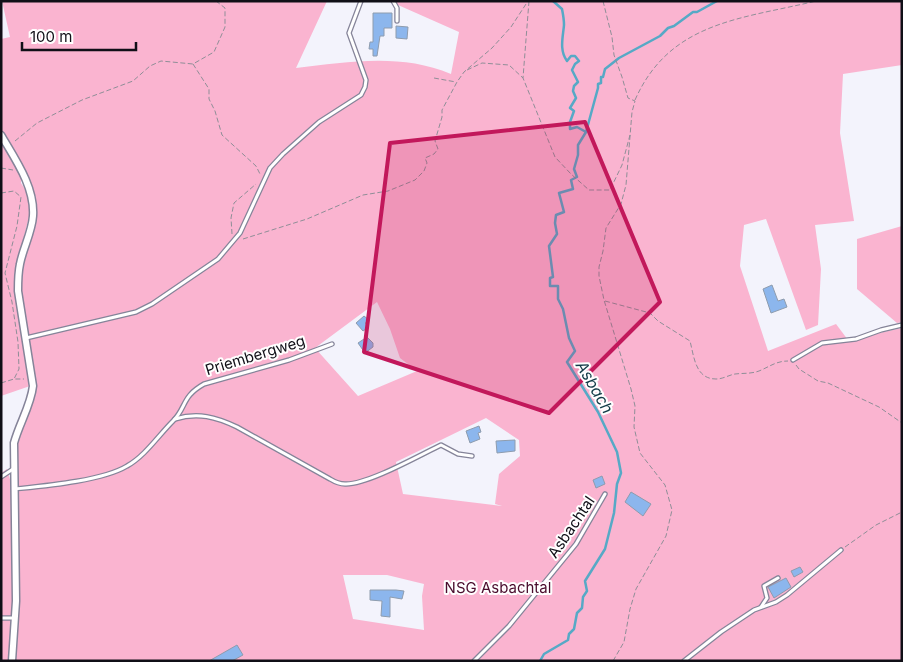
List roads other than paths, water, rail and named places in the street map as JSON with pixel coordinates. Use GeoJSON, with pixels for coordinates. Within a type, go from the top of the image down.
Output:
{"type":"FeatureCollection","features":[{"type":"Feature","properties":{"kind":"street"},"geometry":{"type":"LineString","coordinates":[[1,135],[21,171],[31,194],[33,204],[33,217],[18,277],[18,291],[32,378],[30,400],[14,443],[15,618],[12,661]]}},
{"type":"Feature","properties":{"kind":"lane"},"geometry":{"type":"LineString","coordinates":[[26,338],[105,321],[145,309],[218,259],[233,242],[247,220],[263,180],[270,168],[290,147],[319,122],[358,98],[364,92],[366,80],[349,33],[361,1]]}},
{"type":"Feature","properties":{"kind":"lane"},"geometry":{"type":"LineString","coordinates":[[393,1],[397,8],[397,21]]}},
{"type":"Feature","properties":{"kind":"lane"},"geometry":{"type":"LineString","coordinates":[[793,360],[822,343],[856,339],[902,325]]}},
{"type":"Feature","properties":{"kind":"lane","name":"Priembergweg"},"geometry":{"type":"LineString","coordinates":[[15,489],[78,481],[117,471],[137,459],[175,419],[187,396],[204,384],[289,360],[332,344]]}},
{"type":"Feature","properties":{"kind":"lane"},"geometry":{"type":"LineString","coordinates":[[175,419],[197,415],[222,420],[237,426],[330,479],[346,484],[365,480],[441,445],[458,454],[472,456]]}},
{"type":"Feature","properties":{"kind":"lane"},"geometry":{"type":"LineString","coordinates":[[1,477],[13,469]]}},
{"type":"Feature","properties":{"kind":"lane","name":"Asbachtal"},"geometry":{"type":"LineString","coordinates":[[474,661],[509,626],[576,544],[605,494]]}},
{"type":"Feature","properties":{"kind":"lane"},"geometry":{"type":"LineString","coordinates":[[684,661],[721,632],[760,608],[776,602],[792,591],[841,550]]}},
{"type":"Feature","properties":{"kind":"lane"},"geometry":{"type":"LineString","coordinates":[[760,608],[767,598],[764,586],[778,578]]}},
{"type":"Feature","properties":{"kind":"lane"},"geometry":{"type":"LineString","coordinates":[[1,618],[15,618]]}},
{"type":"Feature","properties":{"kind":"waterway","name":"Asbach"},"geometry":{"type":"LineString","coordinates":[[540,661],[544,654],[568,640],[569,634],[574,629],[577,613],[582,608],[583,597],[587,591],[585,581],[605,549],[614,513],[617,484],[621,473],[617,452],[598,412],[567,362],[575,351],[569,338],[563,309],[558,299],[558,286],[550,286],[550,278],[553,277],[549,246],[557,234],[556,215],[564,212],[559,193],[573,189],[571,180],[577,177],[574,169],[578,155],[578,145],[586,132],[577,127],[570,129],[570,122],[574,111],[570,108],[576,98],[573,91],[574,86],[578,82],[572,70],[579,61],[575,56],[571,56],[567,61],[565,57],[562,48],[564,25],[562,9],[553,1]]}},
{"type":"Feature","properties":{"kind":"waterway"},"geometry":{"type":"LineString","coordinates":[[586,132],[598,84],[601,83],[601,77],[603,77],[605,69],[619,58],[660,36],[668,28],[674,26],[693,12],[697,12],[717,1]]}},
{"type":"Feature","properties":{"kind":"park label","name":"NSG Asbachtal"},"geometry":{"type":"Point","coordinates":[498,587]}}]}
